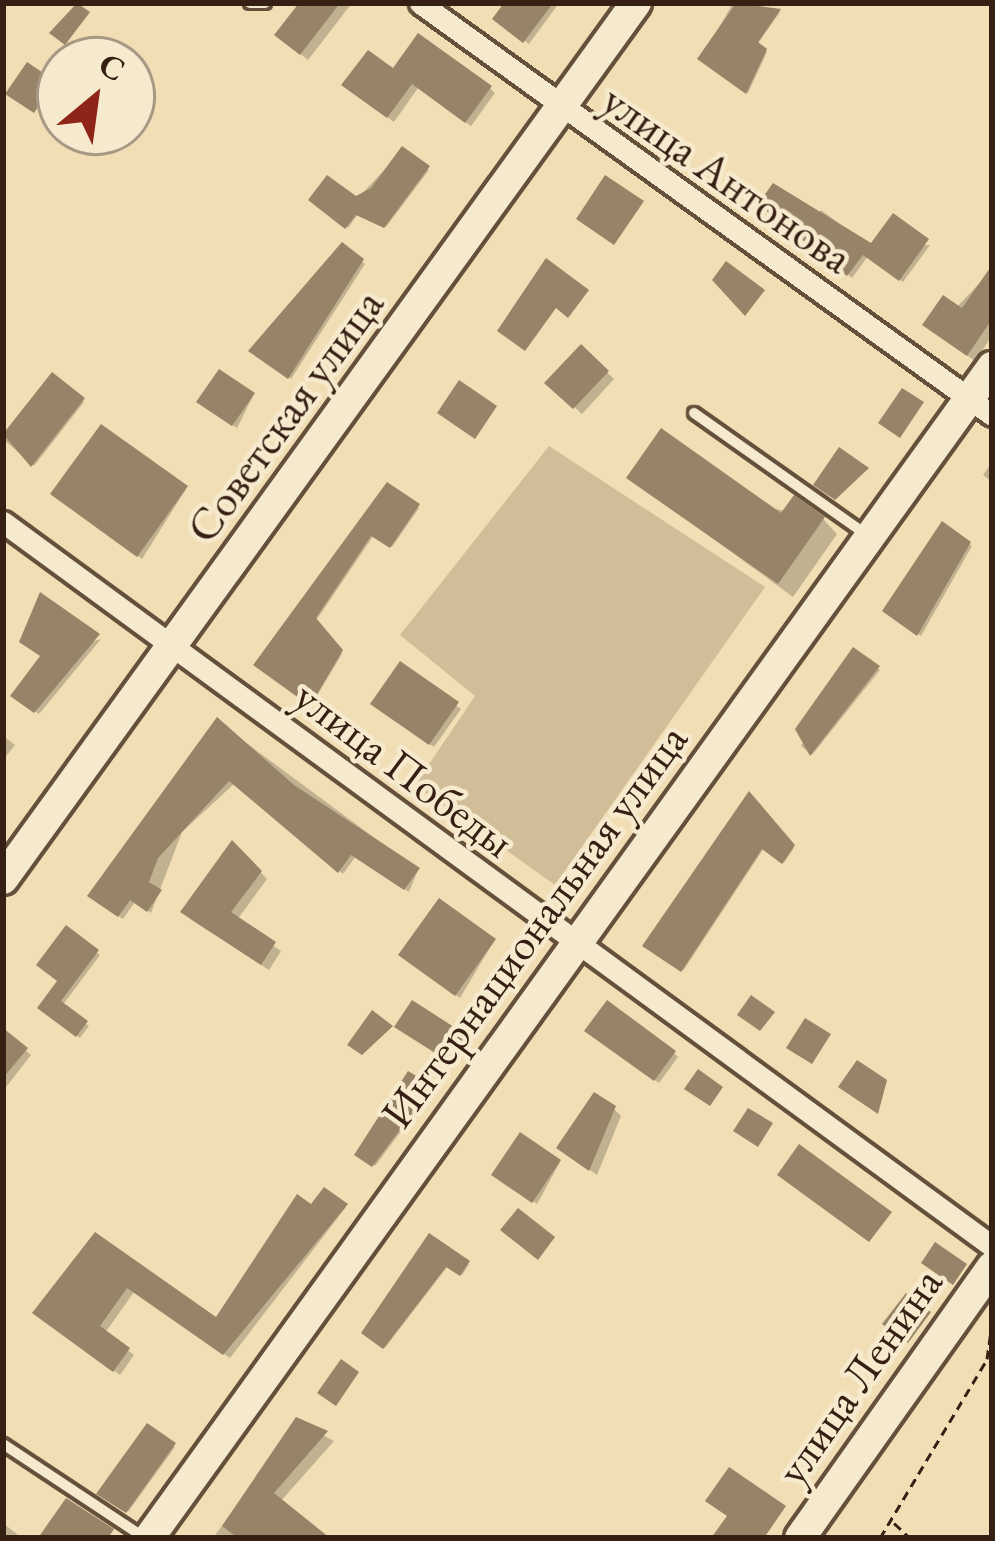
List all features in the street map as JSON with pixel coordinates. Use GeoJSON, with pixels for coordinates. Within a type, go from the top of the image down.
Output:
{"type":"FeatureCollection","features":[{"type":"Feature","properties":{"kind":"street","name":"улица Антонова"},"geometry":{"type":"LineString","coordinates":[[420,3],[561,110],[981,407]]}},
{"type":"Feature","properties":{"kind":"street","name":"Советская улица"},"geometry":{"type":"LineString","coordinates":[[3,879],[637,3]]}},
{"type":"Feature","properties":{"kind":"street","name":"Интернациональная улица"},"geometry":{"type":"LineString","coordinates":[[147,1538],[870,537],[981,407],[992,367]]}},
{"type":"Feature","properties":{"kind":"street","name":"улица Победы"},"geometry":{"type":"LineString","coordinates":[[3,522],[175,645],[574,947],[992,1246]]}},
{"type":"Feature","properties":{"kind":"street","name":"улица Ленина"},"geometry":{"type":"LineString","coordinates":[[800,1538],[992,1267]]}},
{"type":"Feature","properties":{"kind":"lane"},"geometry":{"type":"LineString","coordinates":[[250,3],[266,3]]}},
{"type":"Feature","properties":{"kind":"lane"},"geometry":{"type":"LineString","coordinates":[[694,413],[870,537]]}},
{"type":"Feature","properties":{"kind":"lane"},"geometry":{"type":"LineString","coordinates":[[3,1444],[147,1538]]}},
{"type":"Feature","properties":{"kind":"path"},"geometry":{"type":"LineString","coordinates":[[880,1538],[987,1359],[992,1322]]}},
{"type":"Feature","properties":{"kind":"path"},"geometry":{"type":"LineString","coordinates":[[893,1522],[910,1538]]}},
{"type":"Feature","properties":{"kind":"shaded area"},"geometry":{"type":"Polygon","coordinates":[[[549,446],[765,587],[555,885],[415,785],[475,696],[400,635],[549,446]]]}},
{"type":"Feature","properties":{"kind":"building"},"geometry":{"type":"Polygon","coordinates":[[[77,3],[90,12],[72,36],[49,33],[77,3]]]}},
{"type":"Feature","properties":{"kind":"building"},"geometry":{"type":"Polygon","coordinates":[[[299,3],[340,3],[300,55],[274,35],[299,3]]]}},
{"type":"Feature","properties":{"kind":"building"},"geometry":{"type":"Polygon","coordinates":[[[504,3],[553,3],[523,43],[492,19],[504,3]]]}},
{"type":"Feature","properties":{"kind":"building"},"geometry":{"type":"Polygon","coordinates":[[[736,3],[781,9],[758,42],[767,49],[746,94],[697,59],[736,3]]]}},
{"type":"Feature","properties":{"kind":"building"},"geometry":{"type":"Polygon","coordinates":[[[418,33],[492,86],[465,123],[412,84],[387,118],[341,85],[368,50],[393,68],[418,33]]]}},
{"type":"Feature","properties":{"kind":"building"},"geometry":{"type":"Polygon","coordinates":[[[27,62],[36,68],[34,113],[5,94],[27,62]]]}},
{"type":"Feature","properties":{"kind":"building"},"geometry":{"type":"Polygon","coordinates":[[[402,146],[430,166],[384,228],[356,215],[345,229],[308,200],[327,175],[356,196],[371,188],[402,146]]]}},
{"type":"Feature","properties":{"kind":"building"},"geometry":{"type":"Polygon","coordinates":[[[605,175],[644,201],[614,245],[576,219],[605,175]]]}},
{"type":"Feature","properties":{"kind":"building"},"geometry":{"type":"Polygon","coordinates":[[[773,183],[871,243],[893,213],[929,239],[899,281],[863,255],[847,276],[758,204],[773,183]]]}},
{"type":"Feature","properties":{"kind":"building"},"geometry":{"type":"Polygon","coordinates":[[[342,242],[364,259],[288,379],[248,351],[342,242]]]}},
{"type":"Feature","properties":{"kind":"building"},"geometry":{"type":"Polygon","coordinates":[[[546,258],[589,290],[568,318],[556,308],[525,351],[497,331],[546,258]]]}},
{"type":"Feature","properties":{"kind":"building"},"geometry":{"type":"Polygon","coordinates":[[[726,261],[765,290],[745,316],[712,280],[726,261]]]}},
{"type":"Feature","properties":{"kind":"building"},"geometry":{"type":"Polygon","coordinates":[[[992,265],[992,319],[967,356],[922,325],[943,295],[962,308],[992,265]]]}},
{"type":"Feature","properties":{"kind":"building"},"geometry":{"type":"Polygon","coordinates":[[[581,344],[609,371],[573,409],[544,383],[581,344]]]}},
{"type":"Feature","properties":{"kind":"building"},"geometry":{"type":"Polygon","coordinates":[[[219,369],[255,393],[232,426],[196,402],[219,369]]]}},
{"type":"Feature","properties":{"kind":"building"},"geometry":{"type":"Polygon","coordinates":[[[52,372],[85,398],[31,467],[3,434],[52,372]]]}},
{"type":"Feature","properties":{"kind":"building"},"geometry":{"type":"Polygon","coordinates":[[[459,380],[497,406],[475,439],[437,413],[459,380]]]}},
{"type":"Feature","properties":{"kind":"building"},"geometry":{"type":"Polygon","coordinates":[[[902,388],[924,402],[900,438],[878,423],[902,388]]]}},
{"type":"Feature","properties":{"kind":"building"},"geometry":{"type":"Polygon","coordinates":[[[101,424],[188,486],[137,557],[50,494],[101,424]]]}},
{"type":"Feature","properties":{"kind":"building"},"geometry":{"type":"Polygon","coordinates":[[[661,428],[781,513],[794,495],[825,517],[778,584],[626,478],[661,428]]]}},
{"type":"Feature","properties":{"kind":"building"},"geometry":{"type":"Polygon","coordinates":[[[839,447],[869,468],[835,500],[813,485],[839,447]]]}},
{"type":"Feature","properties":{"kind":"building"},"geometry":{"type":"Polygon","coordinates":[[[387,482],[420,504],[390,548],[371,536],[316,618],[343,650],[310,706],[253,665],[387,482]]]}},
{"type":"Feature","properties":{"kind":"building"},"geometry":{"type":"Polygon","coordinates":[[[942,521],[971,542],[917,636],[882,611],[942,521]]]}},
{"type":"Feature","properties":{"kind":"building"},"geometry":{"type":"Polygon","coordinates":[[[40,592],[100,634],[34,713],[10,696],[40,656],[19,642],[40,592]]]}},
{"type":"Feature","properties":{"kind":"building"},"geometry":{"type":"Polygon","coordinates":[[[853,647],[880,666],[810,756],[795,729],[853,647]]]}},
{"type":"Feature","properties":{"kind":"building"},"geometry":{"type":"Polygon","coordinates":[[[400,661],[459,702],[429,745],[370,704],[400,661]]]}},
{"type":"Feature","properties":{"kind":"building"},"geometry":{"type":"Polygon","coordinates":[[[217,717],[294,785],[420,868],[404,890],[351,855],[338,873],[229,781],[158,858],[149,882],[162,890],[147,912],[130,900],[118,917],[87,896],[217,717]]]}},
{"type":"Feature","properties":{"kind":"building"},"geometry":{"type":"Polygon","coordinates":[[[749,791],[795,845],[782,864],[762,849],[681,972],[642,946],[749,791]]]}},
{"type":"Feature","properties":{"kind":"building"},"geometry":{"type":"Polygon","coordinates":[[[232,840],[262,871],[231,912],[276,942],[261,965],[180,912],[232,840]]]}},
{"type":"Feature","properties":{"kind":"building"},"geometry":{"type":"Polygon","coordinates":[[[439,898],[496,939],[455,996],[398,955],[439,898]]]}},
{"type":"Feature","properties":{"kind":"building"},"geometry":{"type":"Polygon","coordinates":[[[66,925],[99,950],[61,1001],[88,1021],[76,1037],[37,1008],[57,981],[36,965],[66,925]]]}},
{"type":"Feature","properties":{"kind":"building"},"geometry":{"type":"Polygon","coordinates":[[[751,995],[775,1012],[760,1031],[737,1015],[751,995]]]}},
{"type":"Feature","properties":{"kind":"building"},"geometry":{"type":"Polygon","coordinates":[[[412,1000],[468,1036],[451,1063],[394,1027],[412,1000]]]}},
{"type":"Feature","properties":{"kind":"building"},"geometry":{"type":"Polygon","coordinates":[[[607,1000],[676,1051],[654,1081],[584,1031],[607,1000]]]}},
{"type":"Feature","properties":{"kind":"building"},"geometry":{"type":"Polygon","coordinates":[[[372,1010],[393,1026],[362,1055],[347,1045],[372,1010]]]}},
{"type":"Feature","properties":{"kind":"building"},"geometry":{"type":"Polygon","coordinates":[[[805,1018],[831,1034],[812,1064],[786,1048],[805,1018]]]}},
{"type":"Feature","properties":{"kind":"building"},"geometry":{"type":"Polygon","coordinates":[[[3,1028],[28,1048],[3,1078],[3,1028]]]}},
{"type":"Feature","properties":{"kind":"building"},"geometry":{"type":"Polygon","coordinates":[[[857,1060],[887,1080],[878,1114],[838,1087],[857,1060]]]}},
{"type":"Feature","properties":{"kind":"building"},"geometry":{"type":"Polygon","coordinates":[[[698,1069],[723,1087],[710,1106],[684,1089],[698,1069]]]}},
{"type":"Feature","properties":{"kind":"building"},"geometry":{"type":"Polygon","coordinates":[[[408,1071],[433,1086],[372,1167],[354,1155],[408,1071]]]}},
{"type":"Feature","properties":{"kind":"building"},"geometry":{"type":"Polygon","coordinates":[[[594,1092],[616,1106],[589,1171],[556,1148],[594,1092]]]}},
{"type":"Feature","properties":{"kind":"building"},"geometry":{"type":"Polygon","coordinates":[[[748,1108],[773,1123],[758,1147],[733,1131],[748,1108]]]}},
{"type":"Feature","properties":{"kind":"building"},"geometry":{"type":"Polygon","coordinates":[[[520,1132],[561,1160],[532,1203],[491,1175],[520,1132]]]}},
{"type":"Feature","properties":{"kind":"building"},"geometry":{"type":"Polygon","coordinates":[[[799,1144],[892,1212],[869,1242],[777,1175],[799,1144]]]}},
{"type":"Feature","properties":{"kind":"building"},"geometry":{"type":"Polygon","coordinates":[[[324,1187],[348,1204],[223,1355],[127,1288],[100,1326],[130,1348],[113,1372],[32,1313],[95,1232],[216,1317],[297,1194],[311,1204],[324,1187]]]}},
{"type":"Feature","properties":{"kind":"building"},"geometry":{"type":"Polygon","coordinates":[[[518,1208],[555,1237],[538,1260],[500,1230],[518,1208]]]}},
{"type":"Feature","properties":{"kind":"building"},"geometry":{"type":"Polygon","coordinates":[[[429,1233],[470,1261],[460,1276],[446,1267],[383,1349],[361,1333],[429,1233]]]}},
{"type":"Feature","properties":{"kind":"building"},"geometry":{"type":"Polygon","coordinates":[[[935,1242],[967,1264],[953,1285],[921,1263],[935,1242]]]}},
{"type":"Feature","properties":{"kind":"building"},"geometry":{"type":"Polygon","coordinates":[[[906,1293],[931,1312],[908,1343],[882,1324],[906,1293]]]}},
{"type":"Feature","properties":{"kind":"building"},"geometry":{"type":"Polygon","coordinates":[[[341,1359],[359,1372],[336,1406],[317,1393],[341,1359]]]}},
{"type":"Feature","properties":{"kind":"building"},"geometry":{"type":"Polygon","coordinates":[[[834,1402],[854,1416],[820,1465],[799,1450],[834,1402]]]}},
{"type":"Feature","properties":{"kind":"building"},"geometry":{"type":"Polygon","coordinates":[[[296,1417],[328,1431],[274,1493],[330,1538],[238,1538],[222,1526],[296,1417]]]}},
{"type":"Feature","properties":{"kind":"building"},"geometry":{"type":"Polygon","coordinates":[[[147,1423],[176,1443],[126,1513],[96,1494],[147,1423]]]}},
{"type":"Feature","properties":{"kind":"building"},"geometry":{"type":"Polygon","coordinates":[[[729,1467],[786,1506],[764,1538],[711,1538],[727,1516],[705,1501],[729,1467]]]}},
{"type":"Feature","properties":{"kind":"building"},"geometry":{"type":"Polygon","coordinates":[[[66,1498],[114,1529],[108,1538],[38,1538],[66,1498]]]}}]}
